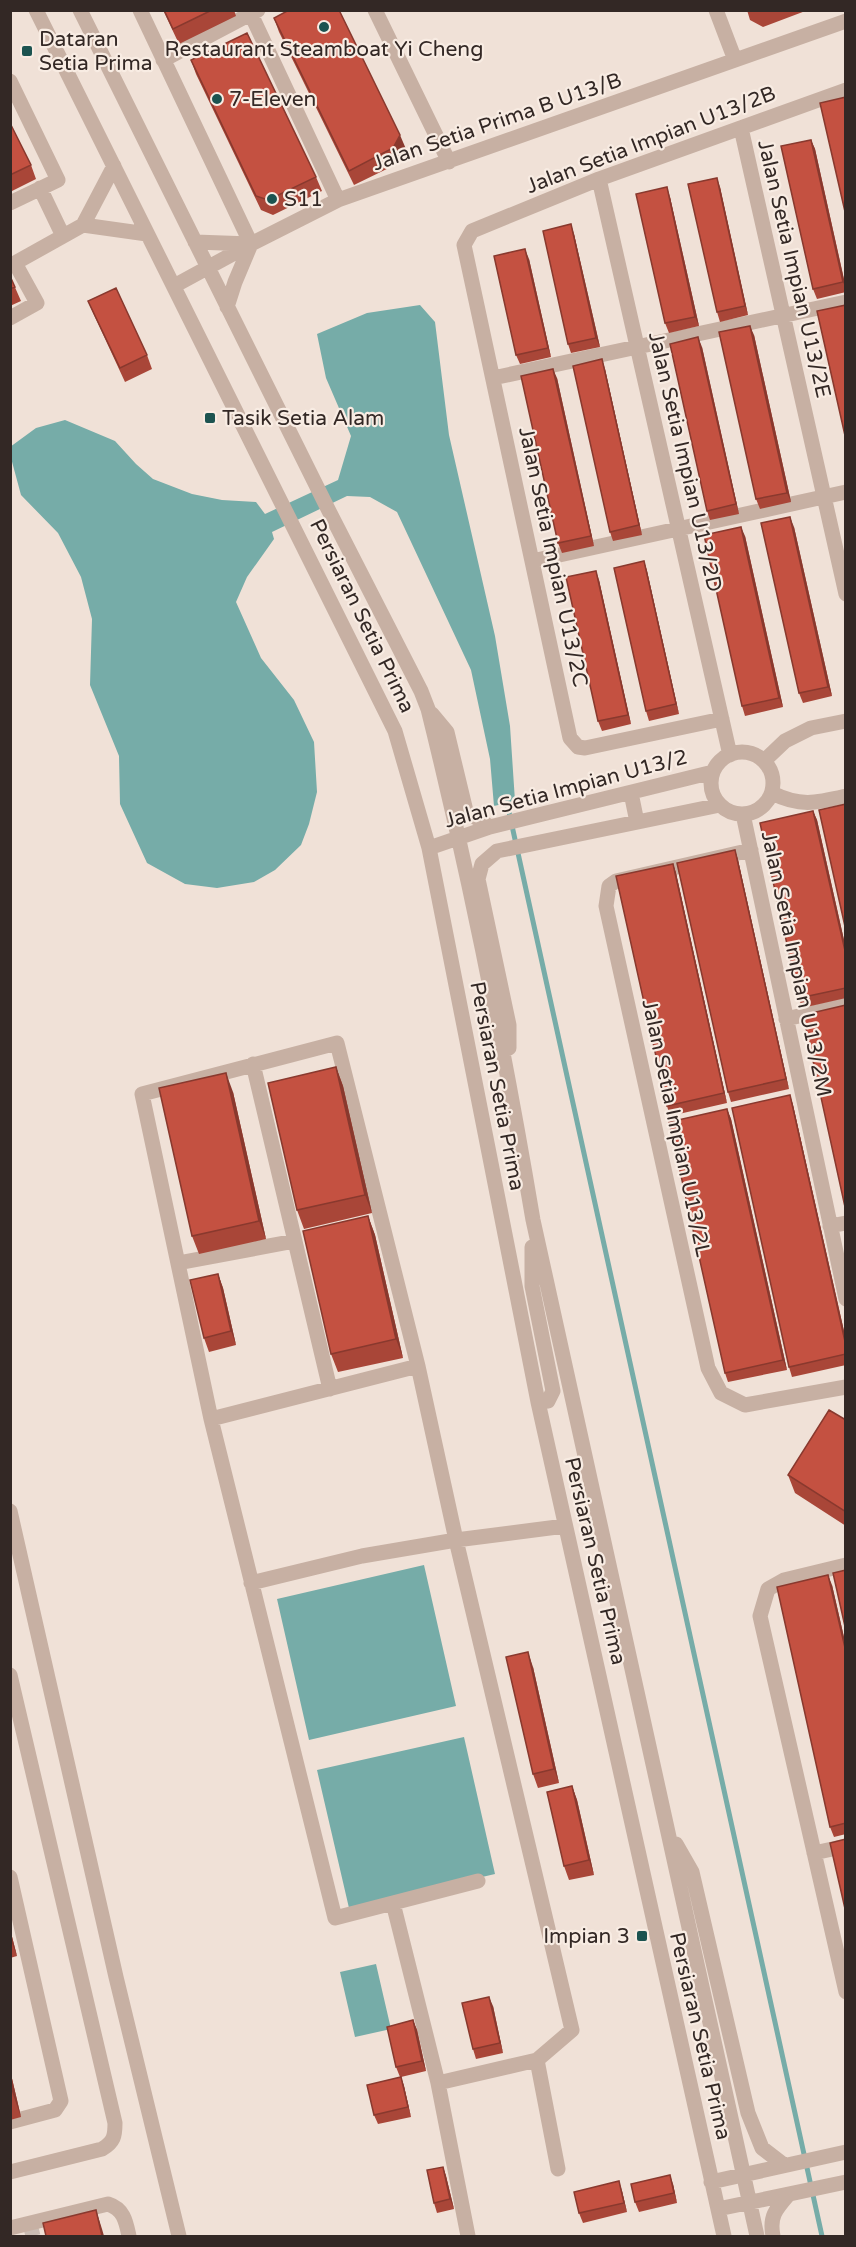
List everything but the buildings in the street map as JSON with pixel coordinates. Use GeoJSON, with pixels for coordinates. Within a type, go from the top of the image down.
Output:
{"type":"FeatureCollection","features":[{"type":"Feature","properties":{"kind":"street","name":"Persiaran Setia Prima"},"geometry":{"type":"LineString","coordinates":[[36,10],[396,731],[429,848],[538,1402],[718,2209],[721,2233]]}},
{"type":"Feature","properties":{"kind":"street","name":"Persiaran Setia Prima"},"geometry":{"type":"LineString","coordinates":[[80,10],[428,709],[460,837],[508,1072],[532,1220],[757,2236]]}},
{"type":"Feature","properties":{"kind":"street"},"geometry":{"type":"LineString","coordinates":[[140,10],[251,244],[227,307]]}},
{"type":"Feature","properties":{"kind":"street"},"geometry":{"type":"LineString","coordinates":[[375,10],[449,162]]}},
{"type":"Feature","properties":{"kind":"street"},"geometry":{"type":"LineString","coordinates":[[716,10],[735,60]]}},
{"type":"Feature","properties":{"kind":"street"},"geometry":{"type":"LineString","coordinates":[[163,60],[252,12],[338,200]]}},
{"type":"Feature","properties":{"kind":"street","name":"Jalan Setia Prima B U13/B"},"geometry":{"type":"LineString","coordinates":[[174,286],[338,200],[846,21]]}},
{"type":"Feature","properties":{"kind":"street"},"geometry":{"type":"LineString","coordinates":[[10,81],[58,180],[10,203]]}},
{"type":"Feature","properties":{"kind":"street","name":"Jalan Setia Impian U13/2B"},"geometry":{"type":"LineString","coordinates":[[472,231],[599,179],[846,90]]}},
{"type":"Feature","properties":{"kind":"street","name":"Jalan Setia Impian U13/2E"},"geometry":{"type":"LineString","coordinates":[[741,128],[846,594]]}},
{"type":"Feature","properties":{"kind":"street"},"geometry":{"type":"LineString","coordinates":[[10,318],[37,303],[15,263],[83,225],[114,166]]}},
{"type":"Feature","properties":{"kind":"street","name":"Jalan Setia Impian U13/2D"},"geometry":{"type":"LineString","coordinates":[[599,179],[730,755]]}},
{"type":"Feature","properties":{"kind":"street"},"geometry":{"type":"LineString","coordinates":[[40,188],[63,236]]}},
{"type":"Feature","properties":{"kind":"street"},"geometry":{"type":"LineString","coordinates":[[83,225],[147,234]]}},
{"type":"Feature","properties":{"kind":"street","name":"Jalan Setia Impian U13/2C"},"geometry":{"type":"LineString","coordinates":[[472,231],[464,246],[570,738],[578,747],[585,748],[722,719]]}},
{"type":"Feature","properties":{"kind":"street"},"geometry":{"type":"LineString","coordinates":[[195,242],[251,244]]}},
{"type":"Feature","properties":{"kind":"street"},"geometry":{"type":"LineString","coordinates":[[493,378],[846,302]]}},
{"type":"Feature","properties":{"kind":"street"},"geometry":{"type":"LineString","coordinates":[[532,561],[846,492]]}},
{"type":"Feature","properties":{"kind":"street"},"geometry":{"type":"LineString","coordinates":[[428,709],[447,732],[466,811],[491,827]]}},
{"type":"Feature","properties":{"kind":"street"},"geometry":{"type":"LineString","coordinates":[[764,761],[785,741],[811,728],[846,721]]}},
{"type":"Feature","properties":{"kind":"street"},"geometry":{"type":"LineString","coordinates":[[748,753],[764,761],[772,776],[772,793],[761,808],[743,814],[735,813],[720,805],[712,789],[713,772],[723,759],[730,755],[748,753]]}},
{"type":"Feature","properties":{"kind":"street","name":"Jalan Setia Impian U13/2"},"geometry":{"type":"LineString","coordinates":[[429,848],[491,827],[713,772]]}},
{"type":"Feature","properties":{"kind":"street"},"geometry":{"type":"LineString","coordinates":[[631,793],[637,822]]}},
{"type":"Feature","properties":{"kind":"street"},"geometry":{"type":"LineString","coordinates":[[772,793],[784,799],[813,804],[846,796]]}},
{"type":"Feature","properties":{"kind":"street","name":"Jalan Setia Impian U13/2"},"geometry":{"type":"LineString","coordinates":[[508,1072],[509,1025],[478,879],[482,864],[497,852],[720,805]]}},
{"type":"Feature","properties":{"kind":"street","name":"Jalan Setia Impian U13/2M"},"geometry":{"type":"LineString","coordinates":[[743,814],[786,1019],[797,1097],[846,1299]]}},
{"type":"Feature","properties":{"kind":"street","name":"Jalan Setia Impian U13/2L"},"geometry":{"type":"LineString","coordinates":[[751,850],[616,881],[609,886],[606,906],[661,1129],[708,1368],[721,1393],[745,1405],[846,1387]]}},
{"type":"Feature","properties":{"kind":"street"},"geometry":{"type":"LineString","coordinates":[[786,1019],[846,1005]]}},
{"type":"Feature","properties":{"kind":"street"},"geometry":{"type":"LineString","coordinates":[[438,2082],[537,2060],[572,2030],[456,1540],[418,1366],[337,1043],[142,1094],[211,1419],[335,1918],[478,1881]]}},
{"type":"Feature","properties":{"kind":"street"},"geometry":{"type":"LineString","coordinates":[[253,1064],[330,1389]]}},
{"type":"Feature","properties":{"kind":"street"},"geometry":{"type":"LineString","coordinates":[[532,1220],[532,1287],[553,1390],[548,1401],[538,1402]]}},
{"type":"Feature","properties":{"kind":"street"},"geometry":{"type":"LineString","coordinates":[[830,1226],[846,1223]]}},
{"type":"Feature","properties":{"kind":"street"},"geometry":{"type":"LineString","coordinates":[[178,1263],[295,1241]]}},
{"type":"Feature","properties":{"kind":"street"},"geometry":{"type":"LineString","coordinates":[[211,1419],[418,1366]]}},
{"type":"Feature","properties":{"kind":"street"},"geometry":{"type":"LineString","coordinates":[[10,1511],[111,1954],[179,2236]]}},
{"type":"Feature","properties":{"kind":"street"},"geometry":{"type":"LineString","coordinates":[[251,1583],[362,1556],[456,1540],[565,1526]]}},
{"type":"Feature","properties":{"kind":"street"},"geometry":{"type":"LineString","coordinates":[[846,1565],[784,1580],[768,1589],[760,1616],[846,1992]]}},
{"type":"Feature","properties":{"kind":"street"},"geometry":{"type":"LineString","coordinates":[[10,1675],[115,2123],[115,2135],[111,2144],[102,2149],[10,2172]]}},
{"type":"Feature","properties":{"kind":"street"},"geometry":{"type":"LineString","coordinates":[[668,1830],[692,1872],[748,2113],[762,2148],[784,2165]]}},
{"type":"Feature","properties":{"kind":"street"},"geometry":{"type":"LineString","coordinates":[[814,1853],[846,1846]]}},
{"type":"Feature","properties":{"kind":"street"},"geometry":{"type":"LineString","coordinates":[[10,1877],[61,2101],[56,2110],[10,2122]]}},
{"type":"Feature","properties":{"kind":"street"},"geometry":{"type":"LineString","coordinates":[[393,1904],[438,2082],[468,2236]]}},
{"type":"Feature","properties":{"kind":"street"},"geometry":{"type":"LineString","coordinates":[[537,2060],[558,2169]]}},
{"type":"Feature","properties":{"kind":"street"},"geometry":{"type":"LineString","coordinates":[[711,2182],[846,2152]]}},
{"type":"Feature","properties":{"kind":"street"},"geometry":{"type":"LineString","coordinates":[[718,2209],[846,2182]]}},
{"type":"Feature","properties":{"kind":"street"},"geometry":{"type":"LineString","coordinates":[[773,2236],[771,2223],[777,2207],[789,2194]]}},
{"type":"Feature","properties":{"kind":"street"},"geometry":{"type":"LineString","coordinates":[[10,2228],[108,2204],[117,2207],[123,2214],[129,2236]]}},
{"type":"Feature","properties":{"kind":"water"},"geometry":{"type":"Polygon","coordinates":[[[420,305],[435,322],[449,435],[495,636],[510,726],[515,801],[494,806],[490,759],[471,670],[397,512],[370,497],[347,496],[272,532],[274,539],[247,577],[236,602],[261,658],[294,700],[314,742],[317,792],[301,845],[275,870],[254,882],[217,888],[185,884],[147,863],[120,804],[119,756],[90,685],[92,619],[81,577],[58,533],[21,495],[10,447],[36,428],[65,420],[115,441],[153,479],[192,494],[222,500],[256,502],[265,514],[338,480],[351,436],[326,378],[317,334],[367,313],[420,305]]]}},
{"type":"Feature","properties":{"kind":"water"},"geometry":{"type":"Polygon","coordinates":[[[424,1565],[456,1706],[309,1740],[277,1599],[424,1565]]]}},
{"type":"Feature","properties":{"kind":"water"},"geometry":{"type":"Polygon","coordinates":[[[464,1737],[495,1874],[349,1908],[317,1770],[464,1737]]]}},
{"type":"Feature","properties":{"kind":"water"},"geometry":{"type":"Polygon","coordinates":[[[376,1964],[391,2029],[355,2037],[340,1972],[376,1964]]]}},
{"type":"Feature","properties":{"kind":"waterway"},"geometry":{"type":"LineString","coordinates":[[507,803],[822,2236]]}},
{"type":"Feature","properties":{"kind":"tunnel"},"geometry":{"type":"LineString","coordinates":[[30,2224],[33,2236]]}},
{"type":"Feature","properties":{"kind":"place","name":"Restaurant Steamboat Yi Cheng"},"geometry":{"type":"Point","coordinates":[324,27]}},
{"type":"Feature","properties":{"kind":"place","name":"Dataran Setia Prima"},"geometry":{"type":"Point","coordinates":[27,51]}},
{"type":"Feature","properties":{"kind":"place","name":"7-Eleven"},"geometry":{"type":"Point","coordinates":[217,99]}},
{"type":"Feature","properties":{"kind":"place","name":"S11"},"geometry":{"type":"Point","coordinates":[272,199]}},
{"type":"Feature","properties":{"kind":"place","name":"Tasik Setia Alam"},"geometry":{"type":"Point","coordinates":[210,418]}},
{"type":"Feature","properties":{"kind":"place","name":"Impian 3"},"geometry":{"type":"Point","coordinates":[642,1936]}}]}
